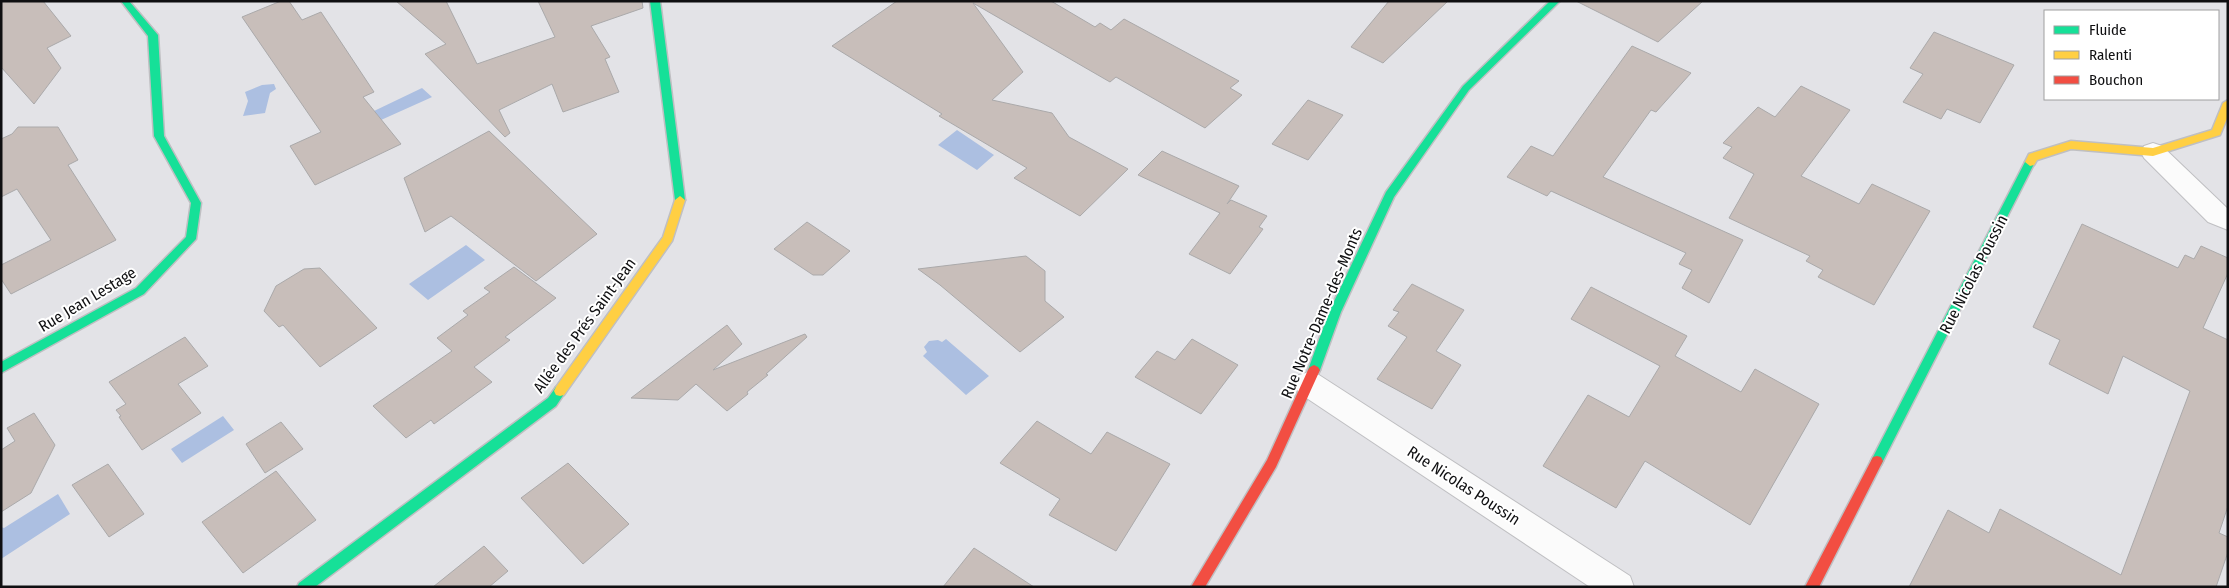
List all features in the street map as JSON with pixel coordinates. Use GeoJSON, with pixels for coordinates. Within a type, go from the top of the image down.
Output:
{"type":"FeatureCollection","features":[{"type":"Feature","properties":{"kind":"street","name":"Allée des Prés Saint-Jean"},"geometry":{"type":"LineString","coordinates":[[304,587],[552,402],[668,238],[680,200],[655,1]]}},
{"type":"Feature","properties":{"kind":"street","name":"Rue Notre-Dame-des-Monts"},"geometry":{"type":"LineString","coordinates":[[1198,587],[1272,463],[1309,384],[1336,312],[1390,195],[1466,88],[1556,1]]}},
{"type":"Feature","properties":{"kind":"street","name":"Rue Jean Lestage"},"geometry":{"type":"LineString","coordinates":[[1,368],[140,291],[191,239],[196,203],[159,136],[153,35],[125,2]]}},
{"type":"Feature","properties":{"kind":"street","name":"Rue Nicolas Poussin"},"geometry":{"type":"LineString","coordinates":[[1812,587],[2033,156],[2071,145],[2153,152],[2216,132],[2228,103]]}},
{"type":"Feature","properties":{"kind":"street"},"geometry":{"type":"LineString","coordinates":[[2153,152],[2217,215],[2228,220]]}},
{"type":"Feature","properties":{"kind":"street","name":"Rue Nicolas Poussin"},"geometry":{"type":"LineString","coordinates":[[1309,384],[1618,587]]}},
{"type":"Feature","properties":{"kind":"water"},"geometry":{"type":"Polygon","coordinates":[[[274,84],[276,89],[270,93],[265,113],[243,116],[248,101],[245,92],[262,85],[274,84]]]}},
{"type":"Feature","properties":{"kind":"water"},"geometry":{"type":"Polygon","coordinates":[[[422,88],[432,97],[381,120],[374,111],[422,88]]]}},
{"type":"Feature","properties":{"kind":"water"},"geometry":{"type":"Polygon","coordinates":[[[957,130],[994,155],[977,170],[938,145],[957,130]]]}},
{"type":"Feature","properties":{"kind":"water"},"geometry":{"type":"Polygon","coordinates":[[[466,245],[485,260],[428,300],[409,284],[466,245]]]}},
{"type":"Feature","properties":{"kind":"water"},"geometry":{"type":"Polygon","coordinates":[[[946,339],[989,376],[966,395],[923,356],[927,352],[924,347],[929,341],[938,340],[942,342],[946,339]]]}},
{"type":"Feature","properties":{"kind":"water"},"geometry":{"type":"Polygon","coordinates":[[[223,416],[234,430],[182,463],[171,449],[223,416]]]}},
{"type":"Feature","properties":{"kind":"water"},"geometry":{"type":"Polygon","coordinates":[[[58,494],[70,514],[1,559],[1,527],[4,528],[58,494]]]}},
{"type":"Feature","properties":{"kind":"building"},"geometry":{"type":"Polygon","coordinates":[[[1,1],[43,1],[71,36],[47,48],[61,68],[34,104],[1,67],[1,1]]]}},
{"type":"Feature","properties":{"kind":"building"},"geometry":{"type":"Polygon","coordinates":[[[281,1],[289,1],[302,20],[321,12],[374,92],[363,97],[401,144],[315,185],[290,146],[321,132],[242,17],[281,1]]]}},
{"type":"Feature","properties":{"kind":"building"},"geometry":{"type":"Polygon","coordinates":[[[396,1],[446,1],[477,64],[555,37],[538,1],[642,1],[643,8],[591,26],[610,57],[605,59],[619,92],[563,112],[552,84],[499,110],[510,133],[505,137],[425,54],[446,44],[396,1]]]}},
{"type":"Feature","properties":{"kind":"building"},"geometry":{"type":"Polygon","coordinates":[[[897,1],[1051,1],[1095,27],[1100,23],[1111,30],[1124,19],[1239,81],[1230,88],[1242,95],[1205,128],[1116,77],[1110,82],[973,3],[1023,72],[992,100],[1052,113],[1069,137],[1128,169],[1080,216],[1014,178],[1027,168],[939,116],[942,114],[832,46],[897,1]]]}},
{"type":"Feature","properties":{"kind":"building"},"geometry":{"type":"Polygon","coordinates":[[[1389,1],[1448,1],[1383,63],[1351,47],[1389,1]]]}},
{"type":"Feature","properties":{"kind":"building"},"geometry":{"type":"Polygon","coordinates":[[[1576,1],[1703,1],[1658,42],[1576,1]]]}},
{"type":"Feature","properties":{"kind":"building"},"geometry":{"type":"Polygon","coordinates":[[[1934,32],[2014,65],[1980,123],[1947,109],[1941,119],[1903,102],[1923,74],[1910,68],[1934,32]]]}},
{"type":"Feature","properties":{"kind":"building"},"geometry":{"type":"Polygon","coordinates":[[[1632,46],[1691,73],[1656,112],[1651,110],[1603,177],[1743,240],[1709,303],[1682,288],[1692,270],[1679,264],[1686,253],[1551,191],[1547,196],[1507,177],[1531,146],[1553,156],[1632,46]]]}},
{"type":"Feature","properties":{"kind":"building"},"geometry":{"type":"Polygon","coordinates":[[[1801,86],[1850,110],[1801,176],[1859,204],[1872,184],[1930,211],[1874,305],[1818,277],[1823,270],[1806,261],[1810,256],[1729,218],[1754,174],[1723,158],[1732,147],[1723,143],[1758,107],[1775,117],[1801,86]]]}},
{"type":"Feature","properties":{"kind":"building"},"geometry":{"type":"Polygon","coordinates":[[[1308,100],[1343,115],[1308,160],[1272,144],[1308,100]]]}},
{"type":"Feature","properties":{"kind":"building"},"geometry":{"type":"Polygon","coordinates":[[[18,127],[58,127],[78,160],[68,165],[116,240],[11,294],[1,279],[1,265],[51,240],[17,189],[1,197],[1,139],[12,134],[18,127]]]}},
{"type":"Feature","properties":{"kind":"building"},"geometry":{"type":"Polygon","coordinates":[[[489,131],[597,234],[536,281],[451,216],[425,232],[404,178],[489,131]]]}},
{"type":"Feature","properties":{"kind":"building"},"geometry":{"type":"Polygon","coordinates":[[[1162,151],[1239,186],[1227,204],[1231,200],[1267,216],[1259,227],[1263,229],[1230,274],[1189,254],[1220,213],[1138,175],[1162,151]]]}},
{"type":"Feature","properties":{"kind":"building"},"geometry":{"type":"Polygon","coordinates":[[[807,222],[850,251],[823,275],[813,275],[774,249],[807,222]]]}},
{"type":"Feature","properties":{"kind":"building"},"geometry":{"type":"Polygon","coordinates":[[[2082,224],[2178,268],[2185,255],[2194,259],[2201,246],[2228,258],[2228,273],[2203,328],[2228,340],[2228,506],[2219,533],[2228,537],[2228,552],[2216,587],[1909,587],[1948,510],[1989,533],[2000,509],[2121,575],[2190,391],[2123,356],[2108,394],[2049,364],[2060,340],[2033,327],[2082,224]]]}},
{"type":"Feature","properties":{"kind":"building"},"geometry":{"type":"Polygon","coordinates":[[[1026,256],[1045,271],[1045,301],[1064,317],[1020,352],[918,269],[1026,256]]]}},
{"type":"Feature","properties":{"kind":"building"},"geometry":{"type":"Polygon","coordinates":[[[514,267],[556,298],[505,337],[510,340],[474,367],[492,382],[434,424],[431,420],[406,438],[373,406],[452,351],[437,338],[468,315],[463,311],[490,292],[484,288],[514,267]]]}},
{"type":"Feature","properties":{"kind":"building"},"geometry":{"type":"Polygon","coordinates":[[[320,268],[377,328],[320,367],[283,325],[279,327],[264,311],[276,286],[304,269],[320,268]]]}},
{"type":"Feature","properties":{"kind":"building"},"geometry":{"type":"Polygon","coordinates":[[[1412,284],[1464,310],[1436,351],[1461,365],[1432,409],[1377,379],[1407,337],[1388,326],[1399,312],[1393,310],[1412,284]]]}},
{"type":"Feature","properties":{"kind":"building"},"geometry":{"type":"Polygon","coordinates":[[[1591,287],[1687,336],[1675,356],[1741,392],[1755,369],[1819,404],[1750,525],[1645,461],[1616,508],[1543,466],[1588,395],[1629,417],[1660,366],[1571,319],[1591,287]]]}},
{"type":"Feature","properties":{"kind":"building"},"geometry":{"type":"Polygon","coordinates":[[[727,325],[742,344],[713,370],[805,334],[807,337],[766,374],[768,375],[747,392],[748,394],[727,411],[696,384],[678,400],[631,398],[727,325]]]}},
{"type":"Feature","properties":{"kind":"building"},"geometry":{"type":"Polygon","coordinates":[[[185,337],[208,366],[178,384],[201,413],[142,450],[119,417],[121,416],[116,410],[126,404],[109,382],[185,337]]]}},
{"type":"Feature","properties":{"kind":"building"},"geometry":{"type":"Polygon","coordinates":[[[1192,339],[1238,365],[1201,414],[1135,377],[1157,351],[1175,360],[1192,339]]]}},
{"type":"Feature","properties":{"kind":"building"},"geometry":{"type":"Polygon","coordinates":[[[34,413],[55,445],[31,493],[1,512],[1,450],[15,441],[7,428],[34,413]]]}},
{"type":"Feature","properties":{"kind":"building"},"geometry":{"type":"Polygon","coordinates":[[[1037,421],[1091,454],[1107,432],[1170,464],[1116,551],[1049,515],[1060,499],[1000,463],[1037,421]]]}},
{"type":"Feature","properties":{"kind":"building"},"geometry":{"type":"Polygon","coordinates":[[[281,422],[303,449],[265,473],[246,444],[281,422]]]}},
{"type":"Feature","properties":{"kind":"building"},"geometry":{"type":"Polygon","coordinates":[[[568,463],[629,524],[583,564],[521,498],[568,463]]]}},
{"type":"Feature","properties":{"kind":"building"},"geometry":{"type":"Polygon","coordinates":[[[108,464],[144,514],[109,537],[72,485],[108,464]]]}},
{"type":"Feature","properties":{"kind":"building"},"geometry":{"type":"Polygon","coordinates":[[[276,471],[316,520],[243,573],[202,522],[276,471]]]}},
{"type":"Feature","properties":{"kind":"building"},"geometry":{"type":"Polygon","coordinates":[[[484,546],[508,571],[489,587],[433,587],[484,546]]]}},
{"type":"Feature","properties":{"kind":"building"},"geometry":{"type":"Polygon","coordinates":[[[974,548],[1034,587],[943,587],[974,548]]]}},
{"type":"Feature","properties":{"kind":"traffic: fast"},"geometry":{"type":"LineString","coordinates":[[655,1],[680,200]]}},
{"type":"Feature","properties":{"kind":"traffic: fast"},"geometry":{"type":"LineString","coordinates":[[1314,370],[1335,312],[1390,195],[1466,88],[1556,1]]}},
{"type":"Feature","properties":{"kind":"traffic: fast"},"geometry":{"type":"LineString","coordinates":[[1,368],[140,291],[191,239],[196,203],[159,136],[153,35],[125,2]]}},
{"type":"Feature","properties":{"kind":"traffic: fast"},"geometry":{"type":"LineString","coordinates":[[1877,461],[2030,162]]}},
{"type":"Feature","properties":{"kind":"traffic: fast"},"geometry":{"type":"LineString","coordinates":[[304,587],[552,402],[560,391]]}},
{"type":"Feature","properties":{"kind":"traffic: slow"},"geometry":{"type":"LineString","coordinates":[[2030,162],[2033,157],[2071,145],[2153,152],[2216,132],[2228,103]]}},
{"type":"Feature","properties":{"kind":"traffic: slow"},"geometry":{"type":"LineString","coordinates":[[560,391],[668,238],[680,200]]}},
{"type":"Feature","properties":{"kind":"traffic: jam"},"geometry":{"type":"LineString","coordinates":[[1198,587],[1272,463],[1314,370]]}},
{"type":"Feature","properties":{"kind":"traffic: jam"},"geometry":{"type":"LineString","coordinates":[[1812,587],[1877,461]]}}]}
